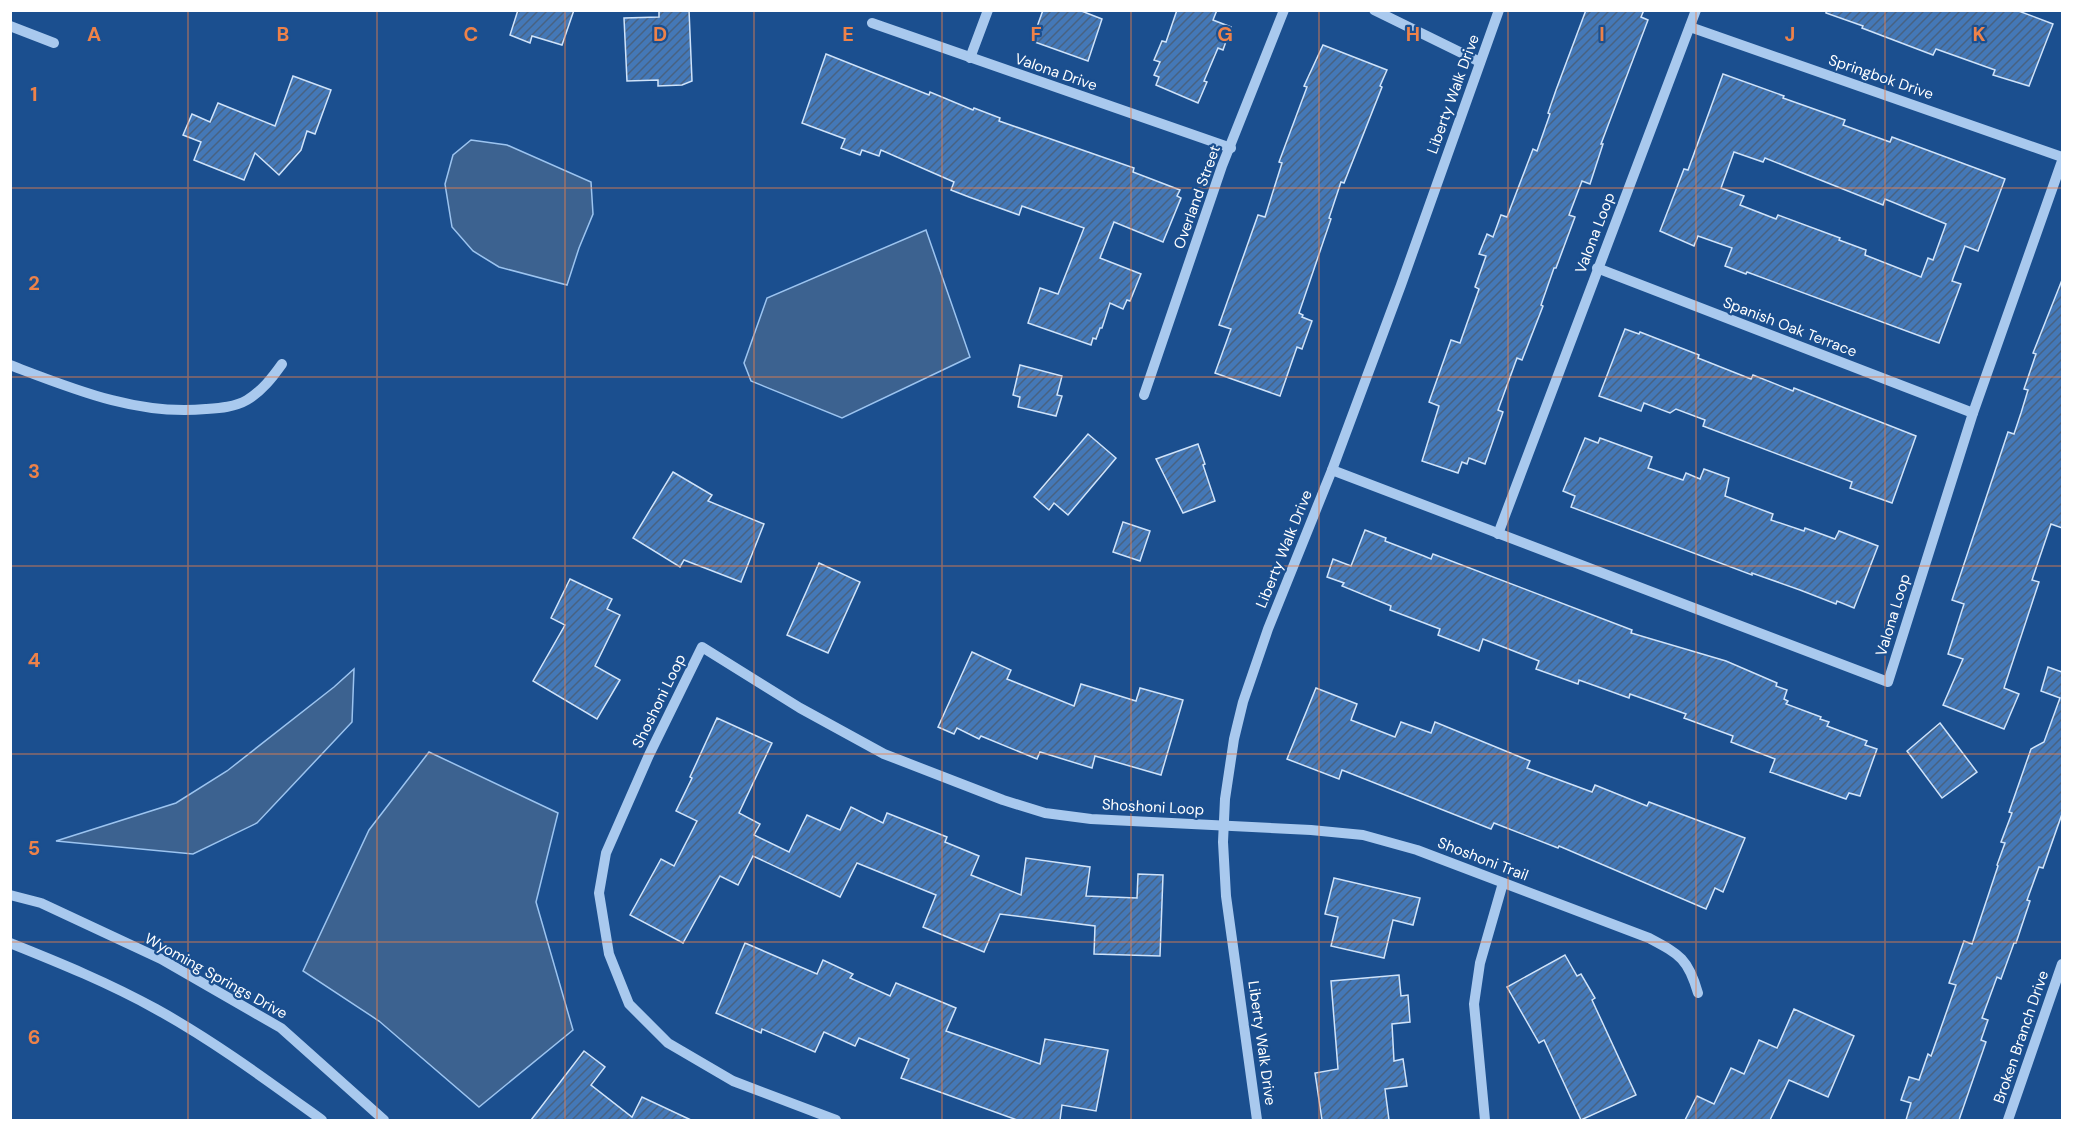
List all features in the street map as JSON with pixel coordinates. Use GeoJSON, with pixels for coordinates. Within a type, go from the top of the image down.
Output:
{"type":"FeatureCollection","features":[{"type":"Feature","properties":{"kind":"street"},"geometry":{"type":"LineString","coordinates":[[970,58],[988,10]]}},
{"type":"Feature","properties":{"kind":"street","name":"Overland Street"},"geometry":{"type":"LineString","coordinates":[[1144,395],[1222,166],[1284,10]]}},
{"type":"Feature","properties":{"kind":"street"},"geometry":{"type":"LineString","coordinates":[[1374,10],[1480,62]]}},
{"type":"Feature","properties":{"kind":"street","name":"Liberty Walk Drive"},"geometry":{"type":"LineString","coordinates":[[1257,1120],[1226,896],[1223,825],[1229,764],[1243,702],[1284,586],[1332,470],[1499,10]]}},
{"type":"Feature","properties":{"kind":"street","name":"Valona Loop"},"geometry":{"type":"LineString","coordinates":[[1498,534],[1696,10]]}},
{"type":"Feature","properties":{"kind":"street","name":"Valona Drive"},"geometry":{"type":"LineString","coordinates":[[872,23],[1231,148]]}},
{"type":"Feature","properties":{"kind":"street"},"geometry":{"type":"LineString","coordinates":[[10,26],[54,44]]}},
{"type":"Feature","properties":{"kind":"street","name":"Springbok Drive"},"geometry":{"type":"LineString","coordinates":[[1690,27],[2062,157]]}},
{"type":"Feature","properties":{"kind":"street","name":"Valona Loop"},"geometry":{"type":"LineString","coordinates":[[1332,470],[1888,682],[1973,413],[2062,161]]}},
{"type":"Feature","properties":{"kind":"street","name":"Spanish Oak Terrace"},"geometry":{"type":"LineString","coordinates":[[1598,268],[1973,413]]}},
{"type":"Feature","properties":{"kind":"street"},"geometry":{"type":"LineString","coordinates":[[10,365],[93,396],[151,408],[187,411],[218,408],[246,400],[263,387],[282,364]]}},
{"type":"Feature","properties":{"kind":"street","name":"Shoshoni Loop"},"geometry":{"type":"LineString","coordinates":[[836,1120],[733,1081],[668,1043],[629,1004],[609,954],[599,893],[606,853],[649,755],[702,647],[800,708],[884,754],[1003,800],[1045,813],[1091,819],[1223,825]]}},
{"type":"Feature","properties":{"kind":"street","name":"Shoshoni Trail"},"geometry":{"type":"LineString","coordinates":[[1223,825],[1364,835],[1417,850],[1649,938],[1670,949],[1686,962],[1698,993]]}},
{"type":"Feature","properties":{"kind":"street"},"geometry":{"type":"LineString","coordinates":[[1485,1120],[1474,1004],[1480,963],[1503,883]]}},
{"type":"Feature","properties":{"kind":"street","name":"Wyoming Springs Drive"},"geometry":{"type":"LineString","coordinates":[[10,895],[41,903],[161,959],[281,1028],[384,1120]]}},
{"type":"Feature","properties":{"kind":"street"},"geometry":{"type":"LineString","coordinates":[[10,943],[79,970],[156,1008],[248,1066],[322,1120]]}},
{"type":"Feature","properties":{"kind":"street","name":"Broken Branch Drive"},"geometry":{"type":"LineString","coordinates":[[2008,1120],[2062,964]]}},
{"type":"Feature","properties":{"kind":"water"},"geometry":{"type":"Polygon","coordinates":[[[471,140],[507,145],[591,182],[593,214],[567,285],[499,267],[473,251],[452,227],[445,184],[453,155],[471,140]]]}},
{"type":"Feature","properties":{"kind":"water"},"geometry":{"type":"Polygon","coordinates":[[[926,230],[970,357],[842,418],[751,381],[744,363],[767,298],[926,230]]]}},
{"type":"Feature","properties":{"kind":"water"},"geometry":{"type":"Polygon","coordinates":[[[354,669],[352,722],[257,823],[193,854],[56,841],[176,803],[227,771],[354,669]]]}},
{"type":"Feature","properties":{"kind":"water"},"geometry":{"type":"Polygon","coordinates":[[[429,752],[558,813],[536,902],[573,1030],[479,1107],[379,1021],[303,971],[369,830],[429,752]]]}},
{"type":"Feature","properties":{"kind":"building"},"geometry":{"type":"Polygon","coordinates":[[[518,10],[574,10],[562,45],[532,36],[530,43],[510,35],[518,10]]]}},
{"type":"Feature","properties":{"kind":"building"},"geometry":{"type":"Polygon","coordinates":[[[659,10],[689,10],[692,81],[682,85],[658,86],[658,80],[627,81],[624,18],[659,17],[659,10]]]}},
{"type":"Feature","properties":{"kind":"building"},"geometry":{"type":"Polygon","coordinates":[[[1043,10],[1079,10],[1102,19],[1088,61],[1032,41],[1043,10]]]}},
{"type":"Feature","properties":{"kind":"building"},"geometry":{"type":"Polygon","coordinates":[[[1177,10],[1217,10],[1213,20],[1231,27],[1223,50],[1218,48],[1204,81],[1207,82],[1198,103],[1156,85],[1159,77],[1154,75],[1160,62],[1154,60],[1162,41],[1166,42],[1177,10]]]}},
{"type":"Feature","properties":{"kind":"building"},"geometry":{"type":"Polygon","coordinates":[[[1586,10],[1644,10],[1641,17],[1648,20],[1601,144],[1603,144],[1590,184],[1582,181],[1569,215],[1575,217],[1556,268],[1554,268],[1541,305],[1543,306],[1522,360],[1517,358],[1498,410],[1503,412],[1485,464],[1469,458],[1467,464],[1462,462],[1458,473],[1422,461],[1439,406],[1429,402],[1451,340],[1460,343],[1479,289],[1475,287],[1486,256],[1479,254],[1487,234],[1493,237],[1501,215],[1507,217],[1533,149],[1537,151],[1550,114],[1548,113],[1586,10]]]}},
{"type":"Feature","properties":{"kind":"building"},"geometry":{"type":"Polygon","coordinates":[[[1826,10],[2016,10],[2053,24],[2029,86],[1993,75],[1995,70],[1936,49],[1933,55],[1826,13],[1826,10]]]}},
{"type":"Feature","properties":{"kind":"building"},"geometry":{"type":"Polygon","coordinates":[[[1323,45],[1387,70],[1344,183],[1341,182],[1329,218],[1331,219],[1299,313],[1303,315],[1302,317],[1312,321],[1302,349],[1297,347],[1280,396],[1215,373],[1231,329],[1219,325],[1258,215],[1265,217],[1282,163],[1279,162],[1307,87],[1304,86],[1323,45]]]}},
{"type":"Feature","properties":{"kind":"building"},"geometry":{"type":"Polygon","coordinates":[[[826,54],[929,95],[930,92],[973,110],[974,108],[1000,118],[999,121],[1134,168],[1133,172],[1180,190],[1177,196],[1181,198],[1163,242],[1114,222],[1100,258],[1141,274],[1130,301],[1127,300],[1123,309],[1110,303],[1102,328],[1096,339],[1093,338],[1091,345],[1028,323],[1040,288],[1058,294],[1084,228],[1022,206],[1019,215],[969,197],[951,190],[954,182],[881,150],[879,156],[862,150],[860,155],[841,148],[845,139],[802,123],[826,54]]]}},
{"type":"Feature","properties":{"kind":"building"},"geometry":{"type":"Polygon","coordinates":[[[1723,74],[1845,120],[1843,125],[1890,142],[1892,137],[2005,179],[1978,251],[1965,246],[1952,281],[1961,284],[1939,343],[1747,272],[1746,274],[1725,266],[1732,248],[1698,236],[1694,246],[1660,231],[1684,169],[1688,170],[1723,74]],[[1734,152],[1721,188],[1744,196],[1740,205],[1776,219],[1778,215],[1840,238],[1839,240],[1866,250],[1865,255],[1921,277],[1928,258],[1933,260],[1946,224],[1885,199],[1883,205],[1765,158],[1763,162],[1734,152]]]}},
{"type":"Feature","properties":{"kind":"building"},"geometry":{"type":"Polygon","coordinates":[[[293,76],[331,90],[315,134],[307,131],[301,150],[279,175],[255,153],[244,180],[194,160],[201,142],[183,135],[192,114],[210,122],[218,103],[275,126],[293,76]]]}},
{"type":"Feature","properties":{"kind":"building"},"geometry":{"type":"Polygon","coordinates":[[[2062,280],[2062,528],[2051,524],[2032,580],[2039,582],[2004,688],[2019,694],[2004,729],[1943,705],[1963,659],[1948,654],[1964,604],[1952,600],[2008,432],[2014,434],[2028,390],[2024,389],[2036,354],[2033,353],[2062,280]]]}},
{"type":"Feature","properties":{"kind":"building"},"geometry":{"type":"Polygon","coordinates":[[[1625,329],[1639,334],[1640,332],[1699,355],[1698,358],[1751,379],[1753,375],[1793,391],[1794,388],[1916,436],[1892,503],[1850,488],[1852,482],[1703,426],[1705,420],[1676,409],[1670,413],[1644,403],[1641,411],[1599,396],[1625,329]]]}},
{"type":"Feature","properties":{"kind":"building"},"geometry":{"type":"Polygon","coordinates":[[[1020,365],[1062,376],[1057,395],[1062,396],[1056,416],[1018,407],[1020,397],[1013,395],[1020,365]]]}},
{"type":"Feature","properties":{"kind":"building"},"geometry":{"type":"Polygon","coordinates":[[[1088,434],[1116,458],[1068,515],[1054,503],[1049,510],[1034,497],[1088,434]]]}},
{"type":"Feature","properties":{"kind":"building"},"geometry":{"type":"Polygon","coordinates":[[[1585,438],[1598,443],[1600,438],[1652,457],[1648,468],[1683,480],[1686,473],[1700,479],[1704,469],[1729,478],[1725,496],[1773,514],[1771,520],[1804,531],[1805,528],[1835,539],[1839,531],[1878,546],[1854,608],[1837,601],[1836,604],[1752,573],[1752,575],[1571,507],[1575,496],[1563,491],[1585,438]]]}},
{"type":"Feature","properties":{"kind":"building"},"geometry":{"type":"Polygon","coordinates":[[[1198,444],[1215,501],[1183,513],[1156,459],[1198,444]]]}},
{"type":"Feature","properties":{"kind":"building"},"geometry":{"type":"Polygon","coordinates":[[[673,472],[712,495],[708,501],[764,524],[741,582],[684,560],[680,567],[633,538],[673,472]]]}},
{"type":"Feature","properties":{"kind":"building"},"geometry":{"type":"Polygon","coordinates":[[[1123,522],[1150,531],[1140,561],[1113,552],[1123,522]]]}},
{"type":"Feature","properties":{"kind":"building"},"geometry":{"type":"Polygon","coordinates":[[[1365,530],[1386,538],[1385,541],[1431,559],[1433,554],[1632,630],[1631,633],[1726,661],[1777,683],[1776,686],[1787,690],[1784,699],[1788,701],[1786,704],[1821,717],[1820,719],[1829,722],[1827,726],[1867,741],[1865,745],[1877,749],[1860,796],[1849,793],[1846,799],[1770,772],[1775,759],[1731,742],[1733,736],[1684,718],[1686,714],[1630,694],[1629,698],[1579,680],[1578,684],[1536,669],[1539,661],[1483,639],[1479,651],[1438,635],[1440,629],[1390,610],[1391,606],[1342,586],[1344,583],[1327,577],[1333,559],[1351,566],[1365,530]]]}},
{"type":"Feature","properties":{"kind":"building"},"geometry":{"type":"Polygon","coordinates":[[[819,563],[860,582],[828,653],[787,635],[819,563]]]}},
{"type":"Feature","properties":{"kind":"building"},"geometry":{"type":"Polygon","coordinates":[[[570,579],[612,599],[607,609],[620,615],[595,666],[620,680],[597,719],[533,681],[565,625],[551,618],[570,579]]]}},
{"type":"Feature","properties":{"kind":"building"},"geometry":{"type":"Polygon","coordinates":[[[972,652],[1011,670],[1007,679],[1074,706],[1081,684],[1136,701],[1140,688],[1183,700],[1161,775],[1095,756],[1092,768],[1040,752],[1037,759],[981,736],[979,739],[957,728],[954,734],[938,727],[972,652]]]}},
{"type":"Feature","properties":{"kind":"building"},"geometry":{"type":"Polygon","coordinates":[[[2048,667],[2062,672],[2062,814],[2043,868],[2039,867],[2027,900],[2030,901],[2016,943],[2014,943],[2001,979],[1997,977],[1982,1018],[1988,1020],[1981,1040],[1986,1042],[1959,1120],[1906,1120],[1911,1103],[1901,1100],[1909,1077],[1919,1080],[1928,1054],[1931,1056],[1956,985],[1949,983],[1964,941],[1972,944],[2005,843],[2001,842],[2012,813],[2009,812],[2031,749],[2044,742],[2060,698],[2041,691],[2048,667]]]}},
{"type":"Feature","properties":{"kind":"building"},"geometry":{"type":"Polygon","coordinates":[[[1316,688],[1357,704],[1351,720],[1395,737],[1401,722],[1431,733],[1435,722],[1530,761],[1527,768],[1592,792],[1595,785],[1647,806],[1649,802],[1745,838],[1723,892],[1715,888],[1706,909],[1559,846],[1558,848],[1494,823],[1491,829],[1342,770],[1339,779],[1287,759],[1316,688]]]}},
{"type":"Feature","properties":{"kind":"building"},"geometry":{"type":"Polygon","coordinates":[[[717,718],[772,743],[739,813],[760,824],[754,835],[789,852],[807,815],[840,830],[851,807],[883,823],[887,813],[947,837],[945,842],[979,856],[971,875],[1021,895],[1026,858],[1090,867],[1086,896],[1137,898],[1138,874],[1163,875],[1160,956],[1094,954],[1095,926],[1000,914],[984,952],[923,927],[936,895],[857,863],[840,897],[753,856],[738,885],[720,876],[683,943],[630,915],[661,859],[674,866],[697,821],[676,811],[717,718]]]}},
{"type":"Feature","properties":{"kind":"building"},"geometry":{"type":"Polygon","coordinates":[[[1940,723],[1977,772],[1942,798],[1907,751],[1940,723]]]}},
{"type":"Feature","properties":{"kind":"building"},"geometry":{"type":"Polygon","coordinates":[[[1334,878],[1420,898],[1413,925],[1393,920],[1384,958],[1331,946],[1338,917],[1325,914],[1334,878]]]}},
{"type":"Feature","properties":{"kind":"building"},"geometry":{"type":"Polygon","coordinates":[[[745,943],[817,974],[823,960],[853,974],[850,978],[890,996],[896,983],[956,1008],[946,1031],[1040,1064],[1045,1039],[1108,1050],[1096,1111],[1062,1105],[1060,1120],[1017,1120],[901,1078],[909,1059],[859,1038],[855,1046],[824,1032],[815,1052],[762,1029],[761,1033],[716,1013],[745,943]]]}},
{"type":"Feature","properties":{"kind":"building"},"geometry":{"type":"Polygon","coordinates":[[[1565,955],[1577,976],[1581,974],[1595,998],[1592,1000],[1636,1095],[1581,1120],[1544,1040],[1539,1043],[1507,987],[1565,955]]]}},
{"type":"Feature","properties":{"kind":"building"},"geometry":{"type":"Polygon","coordinates":[[[1399,975],[1401,996],[1408,995],[1410,1022],[1392,1024],[1394,1061],[1403,1059],[1407,1086],[1385,1089],[1389,1120],[1322,1120],[1315,1073],[1338,1069],[1331,981],[1399,975]]]}},
{"type":"Feature","properties":{"kind":"building"},"geometry":{"type":"Polygon","coordinates":[[[1794,1009],[1854,1036],[1828,1097],[1789,1080],[1770,1120],[1685,1120],[1697,1096],[1714,1104],[1731,1068],[1744,1074],[1759,1040],[1777,1048],[1794,1009]]]}},
{"type":"Feature","properties":{"kind":"building"},"geometry":{"type":"Polygon","coordinates":[[[584,1051],[605,1067],[591,1085],[632,1117],[642,1097],[691,1120],[531,1120],[584,1051]]]}}]}
